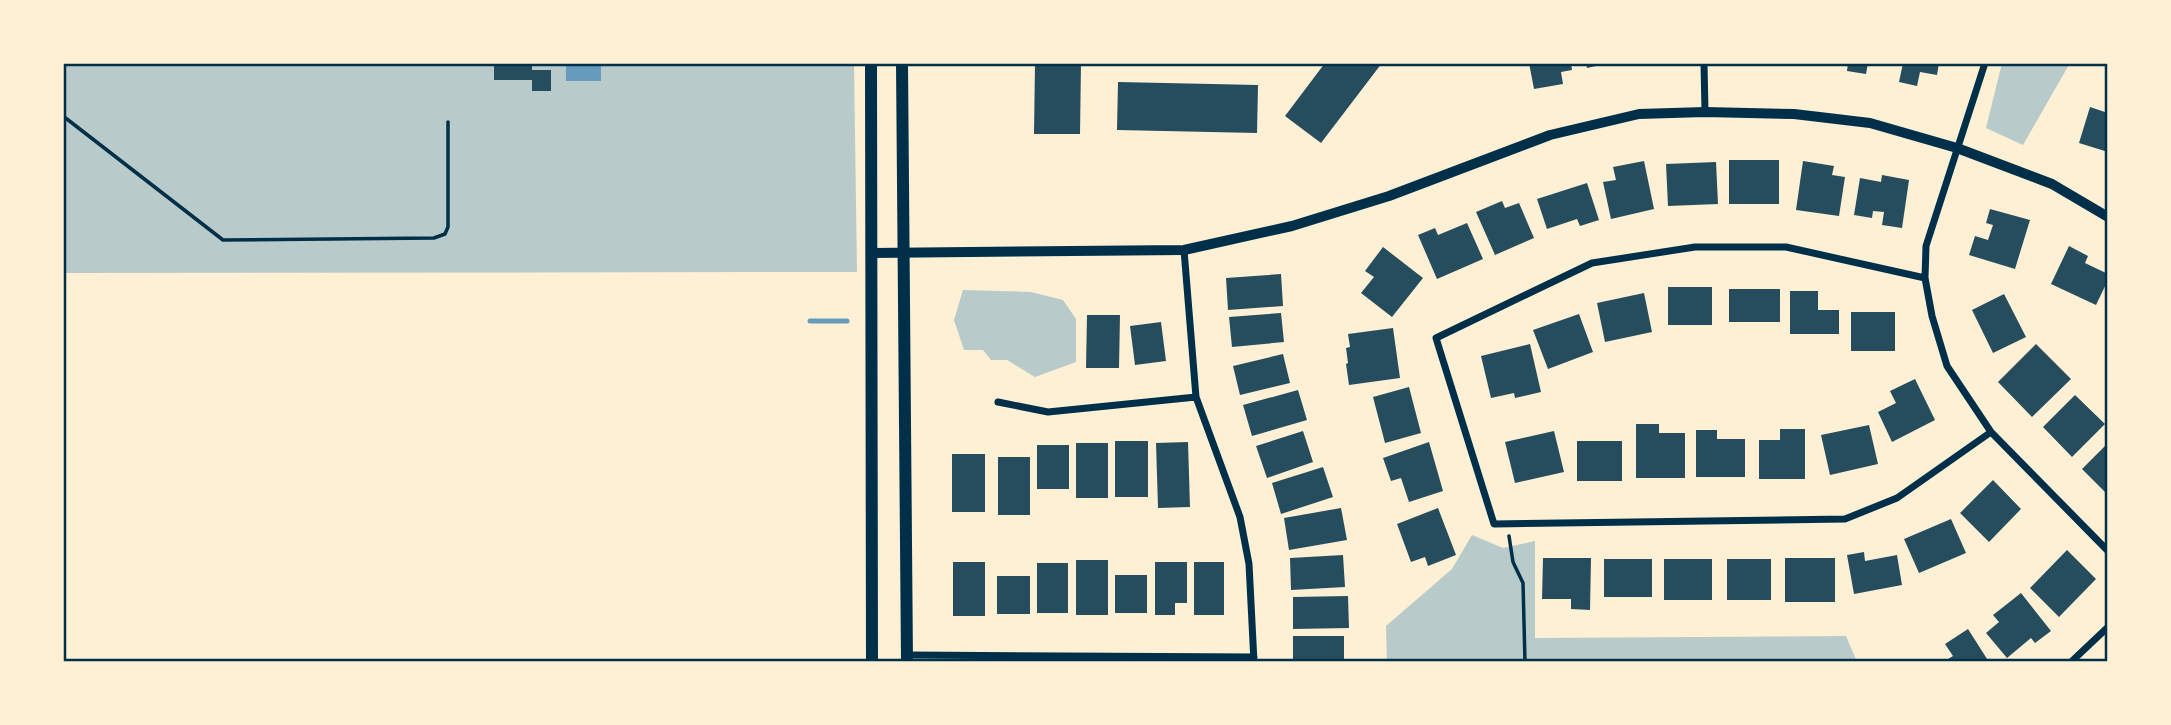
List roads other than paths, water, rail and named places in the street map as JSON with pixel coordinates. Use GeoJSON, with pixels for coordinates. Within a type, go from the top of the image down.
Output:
{"type":"FeatureCollection","features":[{"type":"Feature","properties":{"kind":"main road"},"geometry":{"type":"LineString","coordinates":[[871,63],[872,662]]}},
{"type":"Feature","properties":{"kind":"main road"},"geometry":{"type":"LineString","coordinates":[[902,63],[907,658]]}},
{"type":"Feature","properties":{"kind":"street"},"geometry":{"type":"LineString","coordinates":[[1704,63],[1705,112]]}},
{"type":"Feature","properties":{"kind":"street"},"geometry":{"type":"LineString","coordinates":[[1985,63],[1926,246],[1925,278],[1932,316],[1947,366],[1991,432],[2108,551]]}},
{"type":"Feature","properties":{"kind":"street"},"geometry":{"type":"LineString","coordinates":[[872,253],[1184,250],[1292,226],[1365,203],[1550,135],[1639,114],[1705,112],[1794,114],[1870,123],[1957,148],[2052,184],[2108,217]]}},
{"type":"Feature","properties":{"kind":"street"},"geometry":{"type":"LineString","coordinates":[[1925,278],[1786,247],[1695,247],[1592,263],[1436,338],[1493,524],[1845,519],[1897,498],[1991,432]]}},
{"type":"Feature","properties":{"kind":"street"},"geometry":{"type":"LineString","coordinates":[[907,658],[1254,659],[1249,564],[1240,517],[1196,397],[1184,250]]}},
{"type":"Feature","properties":{"kind":"street"},"geometry":{"type":"LineString","coordinates":[[998,402],[1048,412],[1196,397]]}},
{"type":"Feature","properties":{"kind":"street"},"geometry":{"type":"LineString","coordinates":[[2071,662],[2108,627]]}},
{"type":"Feature","properties":{"kind":"water"},"geometry":{"type":"Polygon","coordinates":[[[566,63],[601,63],[601,81],[566,81],[566,63]]]}},
{"type":"Feature","properties":{"kind":"waterway"},"geometry":{"type":"LineString","coordinates":[[810,321],[847,321]]}}]}
